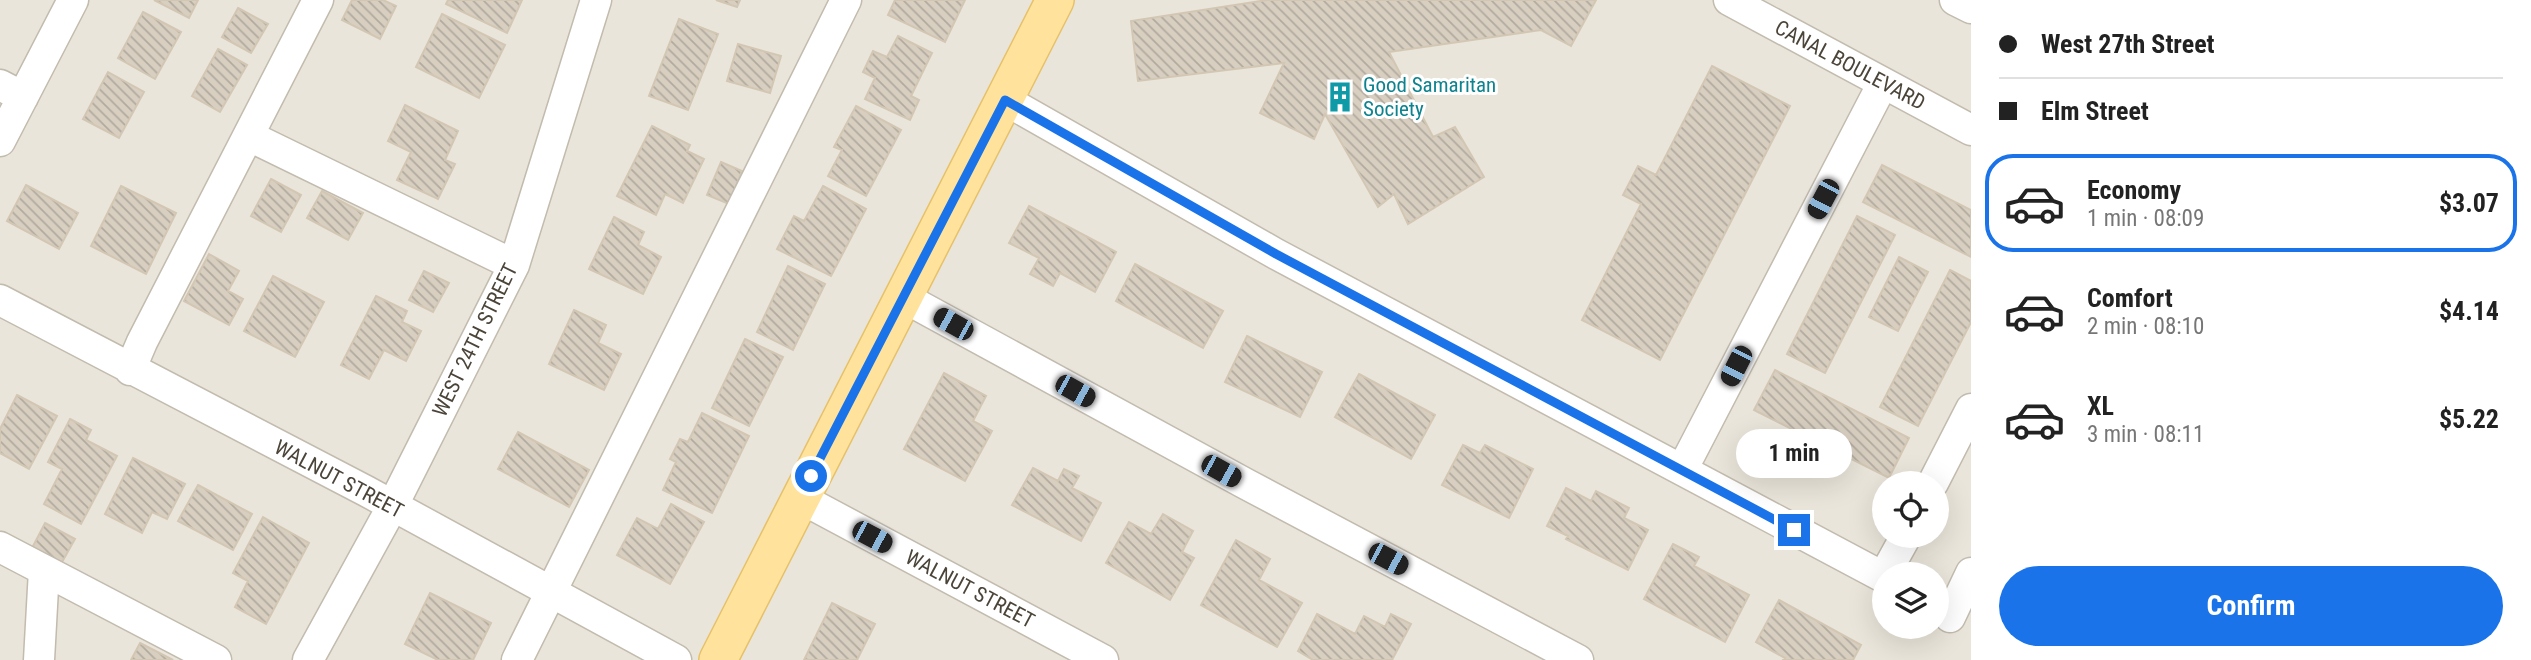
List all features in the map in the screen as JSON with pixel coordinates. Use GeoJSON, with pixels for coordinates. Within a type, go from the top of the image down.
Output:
{"type":"FeatureCollection","features":[{"type":"Feature","properties":{"kind":"main road"},"geometry":{"type":"LineString","coordinates":[[718,660],[1055,0]]}},
{"type":"Feature","properties":{"kind":"street"},"geometry":{"type":"LineString","coordinates":[[0,141],[12,91],[73,0]]}},
{"type":"Feature","properties":{"kind":"street"},"geometry":{"type":"LineString","coordinates":[[130,370],[318,0]]}},
{"type":"Feature","properties":{"kind":"street","name":"WEST 24TH STREET"},"geometry":{"type":"LineString","coordinates":[[308,660],[392,507],[514,265],[596,0]]}},
{"type":"Feature","properties":{"kind":"street"},"geometry":{"type":"LineString","coordinates":[[517,660],[846,0]]}},
{"type":"Feature","properties":{"kind":"street","name":"CANAL BOULEVARD"},"geometry":{"type":"LineString","coordinates":[[1729,0],[1971,130]]}},
{"type":"Feature","properties":{"kind":"street"},"geometry":{"type":"LineString","coordinates":[[1955,0],[1971,8]]}},
{"type":"Feature","properties":{"kind":"street"},"geometry":{"type":"LineString","coordinates":[[1682,470],[1883,83]]}},
{"type":"Feature","properties":{"kind":"street"},"geometry":{"type":"LineString","coordinates":[[1005,100],[1276,254],[1872,569]]}},
{"type":"Feature","properties":{"kind":"street"},"geometry":{"type":"LineString","coordinates":[[249,136],[514,265]]}},
{"type":"Feature","properties":{"kind":"street"},"geometry":{"type":"LineString","coordinates":[[903,297],[1245,484],[1578,660]]}},
{"type":"Feature","properties":{"kind":"street","name":"WALNUT STREET"},"geometry":{"type":"LineString","coordinates":[[0,300],[676,660]]}},
{"type":"Feature","properties":{"kind":"street"},"geometry":{"type":"LineString","coordinates":[[1939,471],[1971,409]]}},
{"type":"Feature","properties":{"kind":"street","name":"WALNUT STREET"},"geometry":{"type":"LineString","coordinates":[[800,498],[1103,660]]}},
{"type":"Feature","properties":{"kind":"street"},"geometry":{"type":"LineString","coordinates":[[0,547],[216,660]]}},
{"type":"Feature","properties":{"kind":"street"},"geometry":{"type":"LineString","coordinates":[[39,660],[44,570]]}},
{"type":"Feature","properties":{"kind":"street"},"geometry":{"type":"LineString","coordinates":[[1953,618],[1971,573]]}},
{"type":"Feature","properties":{"kind":"shaded area"},"geometry":{"type":"Polygon","coordinates":[[[0,0],[1971,0],[1971,660],[0,660],[0,0]]]}},
{"type":"Feature","properties":{"kind":"building"},"geometry":{"type":"Polygon","coordinates":[[[154,0],[198,0],[189,18],[154,0]]]}},
{"type":"Feature","properties":{"kind":"building"},"geometry":{"type":"Polygon","coordinates":[[[352,0],[383,0],[396,6],[380,39],[342,20],[352,0]]]}},
{"type":"Feature","properties":{"kind":"building"},"geometry":{"type":"Polygon","coordinates":[[[448,0],[522,0],[507,33],[446,4],[448,0]]]}},
{"type":"Feature","properties":{"kind":"building"},"geometry":{"type":"Polygon","coordinates":[[[716,0],[740,0],[737,7],[716,0]]]}},
{"type":"Feature","properties":{"kind":"building"},"geometry":{"type":"Polygon","coordinates":[[[895,0],[965,0],[945,42],[888,15],[895,0]]]}},
{"type":"Feature","properties":{"kind":"building","name":"Good Samaritan Society"},"geometry":{"type":"Polygon","coordinates":[[[1267,0],[1596,0],[1571,46],[1541,30],[1389,52],[1433,137],[1455,127],[1484,177],[1408,224],[1394,194],[1378,207],[1325,114],[1314,139],[1260,113],[1284,63],[1138,81],[1131,21],[1267,0]]]}},
{"type":"Feature","properties":{"kind":"building"},"geometry":{"type":"Polygon","coordinates":[[[238,8],[268,24],[251,53],[222,37],[238,8]]]}},
{"type":"Feature","properties":{"kind":"building"},"geometry":{"type":"Polygon","coordinates":[[[143,12],[181,32],[155,79],[118,58],[143,12]]]}},
{"type":"Feature","properties":{"kind":"building"},"geometry":{"type":"Polygon","coordinates":[[[442,14],[505,45],[479,98],[416,67],[442,14]]]}},
{"type":"Feature","properties":{"kind":"building"},"geometry":{"type":"Polygon","coordinates":[[[679,19],[718,34],[688,110],[649,96],[679,19]]]}},
{"type":"Feature","properties":{"kind":"building"},"geometry":{"type":"Polygon","coordinates":[[[898,36],[932,53],[911,96],[919,100],[910,120],[865,99],[875,78],[863,72],[873,51],[887,57],[898,36]]]}},
{"type":"Feature","properties":{"kind":"building"},"geometry":{"type":"Polygon","coordinates":[[[738,44],[781,56],[770,93],[727,81],[738,44]]]}},
{"type":"Feature","properties":{"kind":"building"},"geometry":{"type":"Polygon","coordinates":[[[218,49],[247,65],[220,112],[192,96],[218,49]]]}},
{"type":"Feature","properties":{"kind":"building"},"geometry":{"type":"Polygon","coordinates":[[[1712,66],[1790,106],[1660,360],[1582,320],[1641,204],[1623,195],[1638,166],[1656,175],[1712,66]]]}},
{"type":"Feature","properties":{"kind":"building"},"geometry":{"type":"Polygon","coordinates":[[[108,72],[144,92],[119,138],[83,119],[108,72]]]}},
{"type":"Feature","properties":{"kind":"building"},"geometry":{"type":"Polygon","coordinates":[[[405,105],[458,131],[445,160],[455,164],[438,199],[397,180],[411,152],[388,141],[405,105]]]}},
{"type":"Feature","properties":{"kind":"building"},"geometry":{"type":"Polygon","coordinates":[[[856,106],[901,130],[866,196],[828,176],[842,150],[834,147],[856,106]]]}},
{"type":"Feature","properties":{"kind":"building"},"geometry":{"type":"Polygon","coordinates":[[[652,126],[690,145],[687,151],[704,159],[683,203],[665,194],[656,215],[617,196],[652,126]]]}},
{"type":"Feature","properties":{"kind":"building"},"geometry":{"type":"Polygon","coordinates":[[[721,162],[742,171],[729,204],[707,195],[721,162]]]}},
{"type":"Feature","properties":{"kind":"building"},"geometry":{"type":"Polygon","coordinates":[[[1882,165],[1971,210],[1971,257],[1863,202],[1882,165]]]}},
{"type":"Feature","properties":{"kind":"building"},"geometry":{"type":"Polygon","coordinates":[[[271,179],[301,195],[281,232],[251,216],[271,179]]]}},
{"type":"Feature","properties":{"kind":"building"},"geometry":{"type":"Polygon","coordinates":[[[26,185],[78,213],[59,249],[7,221],[26,185]]]}},
{"type":"Feature","properties":{"kind":"building"},"geometry":{"type":"Polygon","coordinates":[[[121,186],[176,213],[146,274],[91,246],[121,186]]]}},
{"type":"Feature","properties":{"kind":"building"},"geometry":{"type":"Polygon","coordinates":[[[823,186],[866,209],[831,276],[777,249],[794,216],[804,221],[823,186]]]}},
{"type":"Feature","properties":{"kind":"building"},"geometry":{"type":"Polygon","coordinates":[[[322,191],[363,213],[348,240],[307,218],[322,191]]]}},
{"type":"Feature","properties":{"kind":"building"},"geometry":{"type":"Polygon","coordinates":[[[1029,206],[1116,252],[1095,292],[1060,273],[1053,286],[1030,274],[1039,258],[1009,243],[1029,206]]]}},
{"type":"Feature","properties":{"kind":"building"},"geometry":{"type":"Polygon","coordinates":[[[1857,216],[1895,235],[1825,373],[1787,354],[1857,216]]]}},
{"type":"Feature","properties":{"kind":"building"},"geometry":{"type":"Polygon","coordinates":[[[614,217],[644,232],[638,245],[661,257],[643,294],[589,269],[614,217]]]}},
{"type":"Feature","properties":{"kind":"building"},"geometry":{"type":"Polygon","coordinates":[[[209,254],[239,271],[228,291],[243,299],[229,325],[184,301],[209,254]]]}},
{"type":"Feature","properties":{"kind":"building"},"geometry":{"type":"Polygon","coordinates":[[[1899,257],[1928,272],[1898,331],[1869,317],[1899,257]]]}},
{"type":"Feature","properties":{"kind":"building"},"geometry":{"type":"Polygon","coordinates":[[[1135,264],[1223,311],[1203,348],[1116,301],[1135,264]]]}},
{"type":"Feature","properties":{"kind":"building"},"geometry":{"type":"Polygon","coordinates":[[[788,266],[825,284],[793,350],[757,332],[788,266]]]}},
{"type":"Feature","properties":{"kind":"building"},"geometry":{"type":"Polygon","coordinates":[[[1950,270],[1971,281],[1971,322],[1918,426],[1880,407],[1950,270]]]}},
{"type":"Feature","properties":{"kind":"building"},"geometry":{"type":"Polygon","coordinates":[[[424,271],[449,283],[433,312],[409,300],[424,271]]]}},
{"type":"Feature","properties":{"kind":"building"},"geometry":{"type":"Polygon","coordinates":[[[273,276],[324,302],[295,357],[244,331],[273,276]]]}},
{"type":"Feature","properties":{"kind":"building"},"geometry":{"type":"Polygon","coordinates":[[[376,296],[407,311],[402,322],[421,331],[406,361],[384,350],[369,379],[341,365],[376,296]]]}},
{"type":"Feature","properties":{"kind":"building"},"geometry":{"type":"Polygon","coordinates":[[[574,310],[606,325],[598,343],[621,354],[604,390],[549,364],[574,310]]]}},
{"type":"Feature","properties":{"kind":"building"},"geometry":{"type":"Polygon","coordinates":[[[1247,336],[1322,372],[1300,417],[1225,382],[1247,336]]]}},
{"type":"Feature","properties":{"kind":"building"},"geometry":{"type":"Polygon","coordinates":[[[745,339],[783,357],[749,426],[712,408],[745,339]]]}},
{"type":"Feature","properties":{"kind":"building"},"geometry":{"type":"Polygon","coordinates":[[[1775,370],[1909,438],[1892,471],[1875,471],[1754,410],[1775,370]]]}},
{"type":"Feature","properties":{"kind":"building"},"geometry":{"type":"Polygon","coordinates":[[[944,373],[986,396],[973,421],[992,431],[965,481],[904,449],[944,373]]]}},
{"type":"Feature","properties":{"kind":"building"},"geometry":{"type":"Polygon","coordinates":[[[1359,374],[1435,415],[1411,459],[1335,417],[1359,374]]]}},
{"type":"Feature","properties":{"kind":"building"},"geometry":{"type":"Polygon","coordinates":[[[17,395],[57,416],[29,469],[0,453],[0,429],[17,395]]]}},
{"type":"Feature","properties":{"kind":"building"},"geometry":{"type":"Polygon","coordinates":[[[702,413],[749,436],[712,513],[663,490],[676,462],[670,459],[680,439],[688,442],[702,413]]]}},
{"type":"Feature","properties":{"kind":"building"},"geometry":{"type":"Polygon","coordinates":[[[70,419],[91,430],[86,440],[117,456],[81,524],[44,504],[62,469],[48,462],[70,419]]]}},
{"type":"Feature","properties":{"kind":"building"},"geometry":{"type":"Polygon","coordinates":[[[518,432],[589,470],[569,507],[498,469],[518,432]]]}},
{"type":"Feature","properties":{"kind":"building"},"geometry":{"type":"Polygon","coordinates":[[[1463,445],[1480,453],[1485,445],[1533,469],[1509,518],[1442,485],[1463,445]]]}},
{"type":"Feature","properties":{"kind":"building"},"geometry":{"type":"Polygon","coordinates":[[[133,458],[185,484],[167,519],[152,512],[142,533],[105,514],[133,458]]]}},
{"type":"Feature","properties":{"kind":"building"},"geometry":{"type":"Polygon","coordinates":[[[1033,468],[1058,481],[1064,469],[1079,476],[1072,488],[1101,503],[1081,541],[1012,505],[1033,468]]]}},
{"type":"Feature","properties":{"kind":"building"},"geometry":{"type":"Polygon","coordinates":[[[198,485],[252,514],[233,550],[178,521],[198,485]]]}},
{"type":"Feature","properties":{"kind":"building"},"geometry":{"type":"Polygon","coordinates":[[[1566,488],[1591,501],[1596,491],[1629,508],[1624,518],[1648,530],[1628,570],[1566,539],[1568,536],[1547,526],[1566,488]]]}},
{"type":"Feature","properties":{"kind":"building"},"geometry":{"type":"Polygon","coordinates":[[[671,504],[704,522],[670,584],[617,555],[637,518],[658,529],[671,504]]]}},
{"type":"Feature","properties":{"kind":"building"},"geometry":{"type":"Polygon","coordinates":[[[1163,514],[1193,531],[1182,552],[1194,558],[1170,600],[1106,563],[1129,522],[1151,534],[1163,514]]]}},
{"type":"Feature","properties":{"kind":"building"},"geometry":{"type":"Polygon","coordinates":[[[263,517],[309,543],[266,624],[235,607],[248,581],[233,573],[263,517]]]}},
{"type":"Feature","properties":{"kind":"building"},"geometry":{"type":"Polygon","coordinates":[[[45,523],[75,539],[61,564],[32,548],[45,523]]]}},
{"type":"Feature","properties":{"kind":"building"},"geometry":{"type":"Polygon","coordinates":[[[1236,540],[1270,559],[1259,580],[1302,603],[1277,647],[1201,605],[1236,540]]]}},
{"type":"Feature","properties":{"kind":"building"},"geometry":{"type":"Polygon","coordinates":[[[1673,544],[1699,557],[1694,566],[1749,595],[1725,642],[1644,599],[1673,544]]]}},
{"type":"Feature","properties":{"kind":"building"},"geometry":{"type":"Polygon","coordinates":[[[430,593],[491,623],[473,660],[438,660],[405,644],[430,593]]]}},
{"type":"Feature","properties":{"kind":"building"},"geometry":{"type":"Polygon","coordinates":[[[1779,600],[1861,645],[1853,660],[1783,660],[1785,658],[1756,642],[1779,600]]]}},
{"type":"Feature","properties":{"kind":"building"},"geometry":{"type":"Polygon","coordinates":[[[832,603],[875,624],[857,660],[804,660],[832,603]]]}},
{"type":"Feature","properties":{"kind":"building"},"geometry":{"type":"Polygon","coordinates":[[[1317,614],[1355,634],[1364,616],[1385,627],[1391,614],[1411,624],[1392,660],[1313,660],[1298,651],[1317,614]]]}},
{"type":"Feature","properties":{"kind":"building"},"geometry":{"type":"Polygon","coordinates":[[[140,643],[173,660],[131,660],[140,643]]]}},
{"type":"Feature","properties":{"kind":"place","name":"Good Samaritan Society"},"geometry":{"type":"Point","coordinates":[1340,97]}},
{"type":"Feature","properties":{"kind":"route"},"geometry":{"type":"LineString","coordinates":[[811,476],[1005,100],[1276,254],[1794,530]]}}]}
